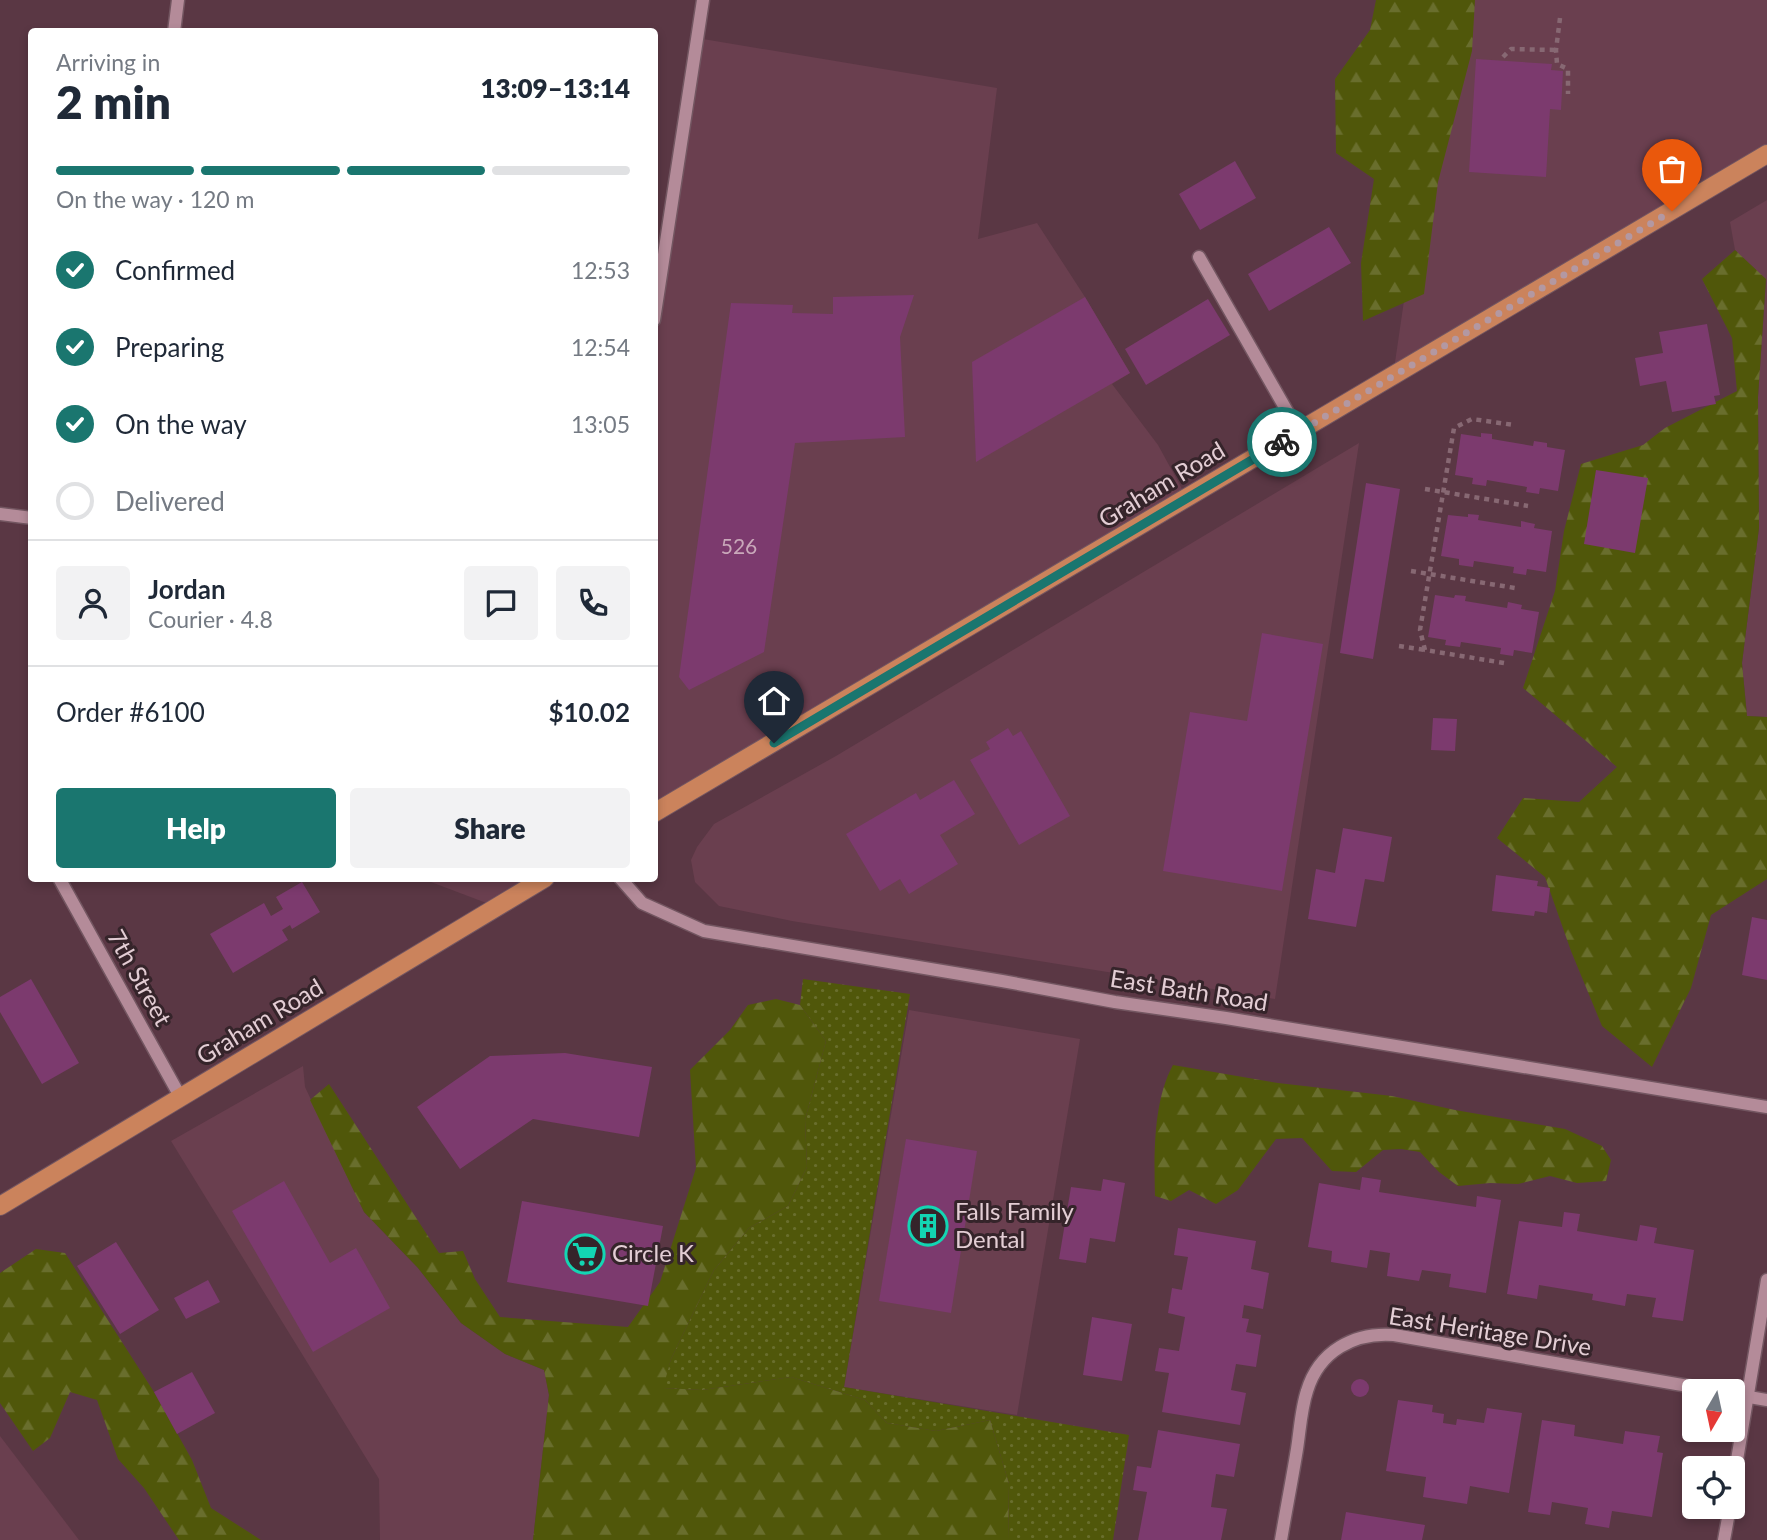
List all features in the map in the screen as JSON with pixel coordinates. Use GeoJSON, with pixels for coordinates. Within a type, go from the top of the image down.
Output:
{"type":"FeatureCollection","features":[{"type":"Feature","properties":{"kind":"main road","name":"Graham Road"},"geometry":{"type":"LineString","coordinates":[[658,811],[1767,155]]}},
{"type":"Feature","properties":{"kind":"main road","name":"Graham Road"},"geometry":{"type":"LineString","coordinates":[[0,1206],[538,882]]}},
{"type":"Feature","properties":{"kind":"street"},"geometry":{"type":"LineString","coordinates":[[174,28],[178,0]]}},
{"type":"Feature","properties":{"kind":"street"},"geometry":{"type":"LineString","coordinates":[[658,294],[703,0]]}},
{"type":"Feature","properties":{"kind":"street"},"geometry":{"type":"LineString","coordinates":[[1199,257],[1299,432]]}},
{"type":"Feature","properties":{"kind":"street"},"geometry":{"type":"LineString","coordinates":[[0,514],[28,518]]}},
{"type":"Feature","properties":{"kind":"street","name":"7th Street"},"geometry":{"type":"LineString","coordinates":[[61,882],[181,1098]]}},
{"type":"Feature","properties":{"kind":"street","name":"East Bath Road"},"geometry":{"type":"LineString","coordinates":[[624,882],[642,903],[704,931],[1115,1002],[1767,1107]]}},
{"type":"Feature","properties":{"kind":"street"},"geometry":{"type":"LineString","coordinates":[[1738,1456],[1767,1280]]}},
{"type":"Feature","properties":{"kind":"street","name":"East Heritage Drive"},"geometry":{"type":"LineString","coordinates":[[1281,1540],[1307,1390],[1319,1366],[1332,1351],[1356,1338],[1378,1334],[1394,1335],[1682,1385]]}},
{"type":"Feature","properties":{"kind":"street"},"geometry":{"type":"LineString","coordinates":[[1745,1396],[1767,1400]]}},
{"type":"Feature","properties":{"kind":"street"},"geometry":{"type":"LineString","coordinates":[[1724,1540],[1728,1519]]}},
{"type":"Feature","properties":{"kind":"path"},"geometry":{"type":"LineString","coordinates":[[1560,18],[1557,64],[1568,69],[1568,94]]}},
{"type":"Feature","properties":{"kind":"path"},"geometry":{"type":"LineString","coordinates":[[1503,57],[1511,49],[1556,51]]}},
{"type":"Feature","properties":{"kind":"path"},"geometry":{"type":"LineString","coordinates":[[1425,650],[1420,630],[1454,428],[1472,419],[1514,425]]}},
{"type":"Feature","properties":{"kind":"path"},"geometry":{"type":"LineString","coordinates":[[1424,489],[1528,506]]}},
{"type":"Feature","properties":{"kind":"path"},"geometry":{"type":"LineString","coordinates":[[1411,571],[1516,588]]}},
{"type":"Feature","properties":{"kind":"path"},"geometry":{"type":"LineString","coordinates":[[1399,646],[1504,663]]}},
{"type":"Feature","properties":{"kind":"shaded area"},"geometry":{"type":"Polygon","coordinates":[[[1448,0],[1767,0],[1767,154],[1393,376],[1448,0]]]}},
{"type":"Feature","properties":{"kind":"shaded area"},"geometry":{"type":"Polygon","coordinates":[[[697,38],[997,88],[978,239],[1037,223],[1130,373],[1112,384],[1158,445],[1187,498],[658,811],[658,300],[697,38]]]}},
{"type":"Feature","properties":{"kind":"shaded area"},"geometry":{"type":"Polygon","coordinates":[[[1767,200],[1767,717],[1747,716],[1742,663],[1759,528],[1758,397],[1766,280],[1735,250],[1730,222],[1767,200]]]}},
{"type":"Feature","properties":{"kind":"shaded area"},"geometry":{"type":"Polygon","coordinates":[[[1359,443],[1275,999],[792,921],[719,906],[695,882],[691,860],[714,824],[836,756],[1359,443]]]}},
{"type":"Feature","properties":{"kind":"shaded area"},"geometry":{"type":"Polygon","coordinates":[[[431,882],[540,882],[497,907],[431,882]]]}},
{"type":"Feature","properties":{"kind":"shaded area"},"geometry":{"type":"Polygon","coordinates":[[[909,1010],[1080,1039],[1017,1415],[844,1387],[909,1010]]]}},
{"type":"Feature","properties":{"kind":"shaded area"},"geometry":{"type":"Polygon","coordinates":[[[303,1066],[305,1087],[364,1212],[418,1268],[461,1323],[505,1354],[544,1370],[549,1395],[533,1540],[380,1540],[379,1479],[171,1141],[303,1066]]]}},
{"type":"Feature","properties":{"kind":"shaded area"},"geometry":{"type":"Polygon","coordinates":[[[0,1436],[79,1540],[0,1540],[0,1436]]]}},
{"type":"Feature","properties":{"kind":"green space"},"geometry":{"type":"Polygon","coordinates":[[[1376,0],[1475,0],[1472,51],[1438,182],[1424,294],[1363,321],[1361,263],[1374,179],[1336,153],[1335,79],[1370,30],[1376,0]]]}},
{"type":"Feature","properties":{"kind":"green space"},"geometry":{"type":"Polygon","coordinates":[[[1735,250],[1766,279],[1758,397],[1759,528],[1742,663],[1747,716],[1767,717],[1767,879],[1711,915],[1691,988],[1652,1067],[1602,1026],[1571,951],[1545,877],[1497,838],[1523,798],[1579,802],[1617,767],[1523,688],[1555,591],[1564,531],[1581,464],[1643,445],[1665,428],[1737,391],[1732,338],[1702,279],[1735,250]]]}},
{"type":"Feature","properties":{"kind":"green space"},"geometry":{"type":"Polygon","coordinates":[[[803,979],[910,994],[844,1387],[1129,1435],[1113,1540],[1008,1540],[1009,1484],[990,1420],[936,1431],[887,1423],[865,1400],[791,1377],[702,1390],[662,1388],[671,1359],[714,1270],[749,1228],[788,1206],[807,1167],[805,1120],[826,1041],[800,1005],[803,979]]]}},
{"type":"Feature","properties":{"kind":"green space"},"geometry":{"type":"Polygon","coordinates":[[[776,999],[800,1005],[826,1041],[805,1120],[807,1167],[788,1206],[749,1228],[714,1270],[671,1359],[663,1388],[702,1390],[791,1377],[865,1400],[887,1423],[936,1431],[990,1420],[1009,1484],[1008,1540],[533,1540],[549,1395],[544,1370],[505,1354],[461,1323],[418,1268],[364,1212],[310,1100],[329,1084],[439,1253],[463,1251],[475,1279],[500,1317],[628,1327],[660,1282],[696,1168],[690,1070],[730,1030],[748,1005],[776,999]]]}},
{"type":"Feature","properties":{"kind":"green space"},"geometry":{"type":"Polygon","coordinates":[[[1173,1065],[1278,1083],[1392,1096],[1565,1129],[1602,1146],[1611,1160],[1606,1181],[1577,1183],[1550,1176],[1518,1184],[1458,1186],[1439,1172],[1420,1152],[1401,1149],[1383,1150],[1356,1172],[1332,1171],[1302,1138],[1276,1139],[1238,1190],[1216,1204],[1189,1190],[1171,1201],[1155,1196],[1155,1164],[1158,1112],[1166,1079],[1173,1065]]]}},
{"type":"Feature","properties":{"kind":"green space"},"geometry":{"type":"Polygon","coordinates":[[[36,1249],[65,1253],[154,1392],[192,1460],[211,1508],[261,1540],[179,1540],[144,1488],[118,1459],[97,1400],[70,1392],[50,1438],[33,1451],[0,1403],[0,1273],[36,1249]]]}},
{"type":"Feature","properties":{"kind":"building"},"geometry":{"type":"Polygon","coordinates":[[[1476,59],[1552,64],[1551,70],[1563,71],[1561,110],[1550,109],[1546,177],[1469,172],[1476,59]]]}},
{"type":"Feature","properties":{"kind":"building"},"geometry":{"type":"Polygon","coordinates":[[[1235,161],[1256,198],[1200,230],[1179,194],[1235,161]]]}},
{"type":"Feature","properties":{"kind":"building"},"geometry":{"type":"Polygon","coordinates":[[[1329,227],[1351,263],[1269,311],[1248,274],[1329,227]]]}},
{"type":"Feature","properties":{"kind":"building"},"geometry":{"type":"Polygon","coordinates":[[[914,295],[900,337],[905,437],[795,443],[764,652],[689,690],[679,677],[731,303],[793,305],[792,313],[833,314],[833,297],[914,295]]]}},
{"type":"Feature","properties":{"kind":"building"},"geometry":{"type":"Polygon","coordinates":[[[1085,297],[1130,373],[976,462],[972,362],[1085,297]]]}},
{"type":"Feature","properties":{"kind":"building"},"geometry":{"type":"Polygon","coordinates":[[[1208,299],[1230,335],[1146,385],[1125,349],[1208,299]]]}},
{"type":"Feature","properties":{"kind":"building"},"geometry":{"type":"Polygon","coordinates":[[[1707,324],[1720,395],[1714,396],[1716,404],[1672,412],[1666,381],[1640,386],[1635,358],[1663,353],[1659,332],[1707,324]]]}},
{"type":"Feature","properties":{"kind":"building"},"geometry":{"type":"Polygon","coordinates":[[[1481,433],[1492,434],[1492,439],[1533,446],[1534,441],[1547,443],[1547,447],[1565,450],[1558,491],[1540,488],[1539,494],[1526,492],[1527,487],[1487,480],[1486,486],[1472,484],[1473,478],[1455,475],[1461,434],[1481,437],[1481,433]]]}},
{"type":"Feature","properties":{"kind":"building"},"geometry":{"type":"Polygon","coordinates":[[[1596,470],[1648,478],[1635,553],[1584,544],[1596,470]]]}},
{"type":"Feature","properties":{"kind":"building"},"geometry":{"type":"Polygon","coordinates":[[[1366,483],[1400,489],[1373,659],[1340,653],[1366,483]]]}},
{"type":"Feature","properties":{"kind":"building"},"geometry":{"type":"Polygon","coordinates":[[[1468,514],[1479,515],[1478,520],[1521,527],[1521,521],[1535,524],[1534,528],[1552,531],[1546,572],[1527,569],[1526,575],[1513,573],[1514,567],[1474,561],[1473,567],[1459,565],[1459,559],[1441,556],[1448,515],[1468,517],[1468,514]]]}},
{"type":"Feature","properties":{"kind":"building"},"geometry":{"type":"Polygon","coordinates":[[[1435,595],[1454,598],[1455,595],[1466,596],[1465,601],[1507,608],[1508,602],[1522,605],[1521,609],[1539,612],[1532,653],[1514,650],[1513,656],[1500,654],[1501,648],[1461,642],[1460,647],[1445,645],[1446,640],[1428,637],[1435,595]]]}},
{"type":"Feature","properties":{"kind":"building"},"geometry":{"type":"Polygon","coordinates":[[[1262,633],[1323,644],[1282,891],[1163,871],[1190,712],[1247,721],[1262,633]]]}},
{"type":"Feature","properties":{"kind":"building"},"geometry":{"type":"Polygon","coordinates":[[[1433,718],[1457,719],[1455,751],[1431,750],[1433,718]]]}},
{"type":"Feature","properties":{"kind":"building"},"geometry":{"type":"Polygon","coordinates":[[[1008,728],[1013,736],[1021,731],[1070,816],[1019,845],[970,760],[990,749],[986,742],[1008,728]]]}},
{"type":"Feature","properties":{"kind":"building"},"geometry":{"type":"Polygon","coordinates":[[[954,780],[975,814],[940,835],[958,864],[909,894],[900,879],[880,891],[846,834],[916,793],[920,800],[954,780]]]}},
{"type":"Feature","properties":{"kind":"building"},"geometry":{"type":"Polygon","coordinates":[[[1343,828],[1392,837],[1384,882],[1365,879],[1356,927],[1308,919],[1316,869],[1335,873],[1343,828]]]}},
{"type":"Feature","properties":{"kind":"building"},"geometry":{"type":"Polygon","coordinates":[[[1496,875],[1538,881],[1537,886],[1550,888],[1547,913],[1535,911],[1534,916],[1492,911],[1496,875]]]}},
{"type":"Feature","properties":{"kind":"building"},"geometry":{"type":"Polygon","coordinates":[[[302,882],[320,912],[292,929],[290,925],[282,930],[288,940],[233,973],[210,934],[264,903],[271,916],[283,909],[276,897],[302,882]]]}},
{"type":"Feature","properties":{"kind":"building"},"geometry":{"type":"Polygon","coordinates":[[[1752,917],[1767,920],[1767,980],[1742,975],[1752,917]]]}},
{"type":"Feature","properties":{"kind":"building"},"geometry":{"type":"Polygon","coordinates":[[[31,979],[79,1063],[42,1084],[0,1012],[0,997],[31,979]]]}},
{"type":"Feature","properties":{"kind":"building"},"geometry":{"type":"Polygon","coordinates":[[[565,1053],[652,1067],[639,1137],[533,1119],[460,1169],[417,1107],[490,1056],[565,1053]]]}},
{"type":"Feature","properties":{"kind":"building","name":"Falls Family Dental"},"geometry":{"type":"Polygon","coordinates":[[[906,1139],[977,1151],[951,1313],[879,1301],[906,1139]]]}},
{"type":"Feature","properties":{"kind":"building"},"geometry":{"type":"Polygon","coordinates":[[[1362,1177],[1381,1180],[1379,1192],[1476,1207],[1477,1196],[1501,1200],[1486,1293],[1449,1287],[1451,1274],[1422,1270],[1419,1281],[1387,1276],[1390,1253],[1370,1250],[1367,1268],[1331,1262],[1332,1251],[1308,1247],[1319,1183],[1360,1190],[1362,1177]]]}},
{"type":"Feature","properties":{"kind":"building"},"geometry":{"type":"Polygon","coordinates":[[[1103,1179],[1125,1183],[1115,1242],[1090,1238],[1086,1263],[1059,1259],[1071,1187],[1101,1191],[1103,1179]]]}},
{"type":"Feature","properties":{"kind":"building"},"geometry":{"type":"Polygon","coordinates":[[[284,1181],[330,1263],[356,1248],[390,1308],[313,1352],[232,1211],[284,1181]]]}},
{"type":"Feature","properties":{"kind":"building","name":"Circle K"},"geometry":{"type":"Polygon","coordinates":[[[522,1201],[663,1226],[648,1306],[507,1282],[522,1201]]]}},
{"type":"Feature","properties":{"kind":"building"},"geometry":{"type":"Polygon","coordinates":[[[1564,1212],[1580,1214],[1577,1231],[1637,1241],[1640,1225],[1657,1228],[1654,1243],[1694,1250],[1683,1321],[1652,1317],[1656,1298],[1627,1294],[1625,1306],[1592,1300],[1593,1294],[1539,1285],[1537,1299],[1507,1294],[1519,1221],[1562,1227],[1564,1212]]]}},
{"type":"Feature","properties":{"kind":"building"},"geometry":{"type":"Polygon","coordinates":[[[1178,1228],[1256,1241],[1251,1269],[1269,1273],[1263,1309],[1244,1305],[1242,1318],[1249,1319],[1246,1332],[1261,1335],[1256,1367],[1236,1364],[1231,1390],[1246,1393],[1240,1425],[1162,1412],[1169,1373],[1155,1371],[1159,1348],[1179,1351],[1185,1317],[1168,1313],[1172,1288],[1182,1290],[1188,1257],[1174,1255],[1178,1228]]]}},
{"type":"Feature","properties":{"kind":"building"},"geometry":{"type":"Polygon","coordinates":[[[116,1242],[159,1310],[120,1334],[77,1266],[116,1242]]]}},
{"type":"Feature","properties":{"kind":"building"},"geometry":{"type":"Polygon","coordinates":[[[208,1280],[220,1302],[186,1319],[174,1298],[208,1280]]]}},
{"type":"Feature","properties":{"kind":"building"},"geometry":{"type":"Polygon","coordinates":[[[1092,1317],[1132,1324],[1122,1381],[1083,1375],[1092,1317]]]}},
{"type":"Feature","properties":{"kind":"building"},"geometry":{"type":"Polygon","coordinates":[[[192,1372],[215,1413],[177,1434],[154,1392],[192,1372]]]}},
{"type":"Feature","properties":{"kind":"building"},"geometry":{"type":"Polygon","coordinates":[[[1356,1379],[1364,1379],[1369,1388],[1367,1395],[1356,1397],[1351,1392],[1351,1384],[1356,1379]]]}},
{"type":"Feature","properties":{"kind":"building"},"geometry":{"type":"Polygon","coordinates":[[[1398,1400],[1433,1405],[1432,1412],[1444,1414],[1443,1423],[1456,1425],[1457,1419],[1484,1423],[1487,1408],[1522,1413],[1509,1493],[1470,1486],[1467,1504],[1423,1497],[1426,1477],[1386,1471],[1398,1400]]]}},
{"type":"Feature","properties":{"kind":"building"},"geometry":{"type":"Polygon","coordinates":[[[1542,1420],[1575,1425],[1574,1436],[1623,1444],[1625,1431],[1660,1436],[1657,1452],[1663,1453],[1652,1517],[1612,1511],[1609,1528],[1585,1524],[1588,1508],[1552,1502],[1550,1515],[1528,1512],[1542,1420]]]}},
{"type":"Feature","properties":{"kind":"building"},"geometry":{"type":"Polygon","coordinates":[[[1158,1430],[1240,1444],[1234,1477],[1216,1474],[1211,1507],[1227,1509],[1221,1540],[1138,1540],[1147,1492],[1133,1490],[1137,1466],[1151,1468],[1158,1430]]]}},
{"type":"Feature","properties":{"kind":"building"},"geometry":{"type":"Polygon","coordinates":[[[1346,1512],[1425,1525],[1422,1540],[1341,1540],[1346,1512]]]}},
{"type":"Feature","properties":{"kind":"way so far"},"geometry":{"type":"LineString","coordinates":[[1282,442],[1672,211]]}},
{"type":"Feature","properties":{"kind":"place","name":"Falls Family Dental"},"geometry":{"type":"Point","coordinates":[928,1226]}},
{"type":"Feature","properties":{"kind":"place","name":"Circle K"},"geometry":{"type":"Point","coordinates":[585,1254]}},
{"type":"Feature","properties":{"kind":"route"},"geometry":{"type":"LineString","coordinates":[[774,743],[1282,442]]}}]}
